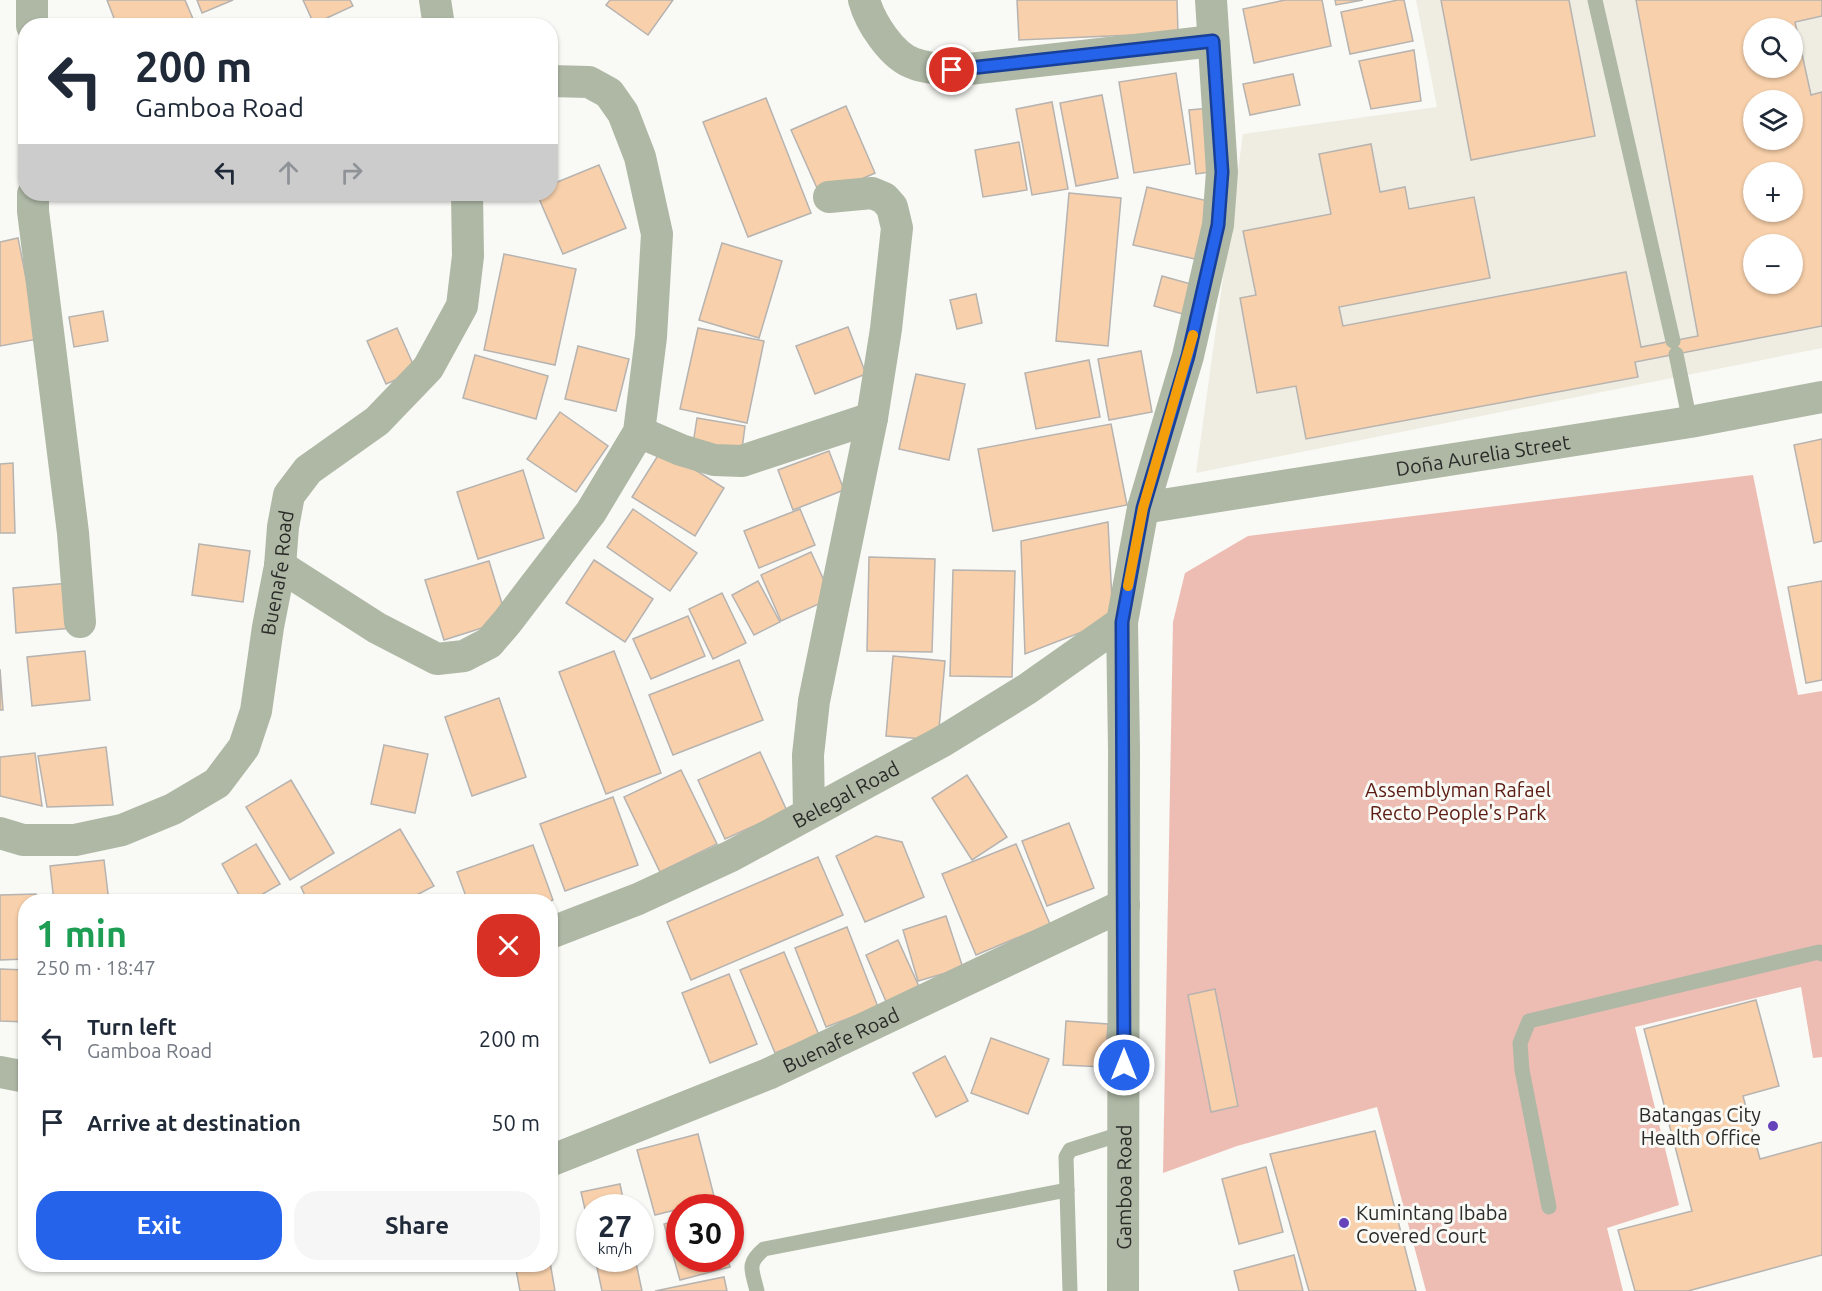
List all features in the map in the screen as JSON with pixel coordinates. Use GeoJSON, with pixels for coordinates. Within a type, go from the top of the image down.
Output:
{"type":"FeatureCollection","features":[{"type":"Feature","properties":{"kind":"street"},"geometry":{"type":"LineString","coordinates":[[32,0],[32,18]]}},
{"type":"Feature","properties":{"kind":"street"},"geometry":{"type":"LineString","coordinates":[[435,0],[438,18]]}},
{"type":"Feature","properties":{"kind":"street"},"geometry":{"type":"LineString","coordinates":[[864,0],[866,8],[890,48],[914,64],[952,70],[1213,41]]}},
{"type":"Feature","properties":{"kind":"street","name":"Gamboa Road"},"geometry":{"type":"LineString","coordinates":[[1123,1291],[1122,622],[1143,508],[1188,356],[1218,225],[1222,172],[1211,0]]}},
{"type":"Feature","properties":{"kind":"street"},"geometry":{"type":"LineString","coordinates":[[280,566],[377,628],[437,659],[464,656],[489,643],[507,622],[591,512],[639,432],[651,337],[657,234],[640,157],[623,113],[609,93],[589,82],[558,80]]}},
{"type":"Feature","properties":{"kind":"street"},"geometry":{"type":"LineString","coordinates":[[809,813],[808,755],[814,701],[872,418],[886,329],[897,228],[892,207],[884,198],[872,193],[829,197]]}},
{"type":"Feature","properties":{"kind":"street"},"geometry":{"type":"LineString","coordinates":[[33,201],[73,533],[80,622]]}},
{"type":"Feature","properties":{"kind":"street","name":"Buenafe Road"},"geometry":{"type":"LineString","coordinates":[[0,832],[23,840],[75,840],[122,830],[173,809],[217,783],[244,747],[256,711],[268,627],[280,566],[288,495],[309,470],[377,421],[428,368],[462,306],[468,256],[467,201]]}},
{"type":"Feature","properties":{"kind":"street","name":"Doña Aurelia Street"},"geometry":{"type":"LineString","coordinates":[[1143,508],[1690,422],[1822,397]]}},
{"type":"Feature","properties":{"kind":"street"},"geometry":{"type":"LineString","coordinates":[[639,432],[681,450],[714,460],[742,461],[872,418]]}},
{"type":"Feature","properties":{"kind":"street","name":"Belegal Road"},"geometry":{"type":"LineString","coordinates":[[558,930],[638,899],[731,856],[943,741],[1027,689],[1122,622]]}},
{"type":"Feature","properties":{"kind":"street","name":"Buenafe Road"},"geometry":{"type":"LineString","coordinates":[[558,1158],[768,1074],[1124,905]]}},
{"type":"Feature","properties":{"kind":"street"},"geometry":{"type":"LineString","coordinates":[[0,1072],[18,1075]]}},
{"type":"Feature","properties":{"kind":"lane"},"geometry":{"type":"LineString","coordinates":[[1595,0],[1690,422]]}},
{"type":"Feature","properties":{"kind":"lane"},"geometry":{"type":"LineString","coordinates":[[1550,1207],[1522,1070],[1520,1043],[1529,1021],[1819,952],[1822,954]]}},
{"type":"Feature","properties":{"kind":"lane"},"geometry":{"type":"LineString","coordinates":[[1070,1291],[1066,1157],[1070,1150],[1124,1133]]}},
{"type":"Feature","properties":{"kind":"lane"},"geometry":{"type":"LineString","coordinates":[[757,1291],[751,1266],[753,1258],[764,1249],[1067,1190]]}},
{"type":"Feature","properties":{"kind":"shaded area"},"geometry":{"type":"Polygon","coordinates":[[[1416,0],[1822,0],[1822,348],[1196,473],[1243,134],[1437,107],[1416,0]]]}},
{"type":"Feature","properties":{"kind":"green space","name":"Assemblyman Rafael Recto People's Park"},"geometry":{"type":"Polygon","coordinates":[[[1753,475],[1798,695],[1822,691],[1822,1057],[1813,1058],[1801,987],[1635,1027],[1679,1205],[1607,1228],[1623,1291],[1426,1291],[1377,1107],[1237,1146],[1163,1173],[1173,622],[1185,573],[1248,536],[1753,475]]]}},
{"type":"Feature","properties":{"kind":"building"},"geometry":{"type":"Polygon","coordinates":[[[107,0],[185,0],[193,18],[114,18],[107,0]]]}},
{"type":"Feature","properties":{"kind":"building"},"geometry":{"type":"Polygon","coordinates":[[[197,0],[233,0],[202,13],[197,0]]]}},
{"type":"Feature","properties":{"kind":"building"},"geometry":{"type":"Polygon","coordinates":[[[303,0],[350,0],[353,6],[327,18],[311,18],[303,0]]]}},
{"type":"Feature","properties":{"kind":"building"},"geometry":{"type":"Polygon","coordinates":[[[610,0],[673,0],[648,35],[606,5],[610,0]]]}},
{"type":"Feature","properties":{"kind":"building"},"geometry":{"type":"Polygon","coordinates":[[[1017,0],[1177,0],[1178,33],[1019,40],[1017,0]]]}},
{"type":"Feature","properties":{"kind":"building"},"geometry":{"type":"Polygon","coordinates":[[[1285,0],[1322,0],[1331,46],[1254,63],[1243,9],[1285,0]]]}},
{"type":"Feature","properties":{"kind":"building"},"geometry":{"type":"Polygon","coordinates":[[[1335,0],[1363,0],[1336,5],[1335,0]]]}},
{"type":"Feature","properties":{"kind":"building"},"geometry":{"type":"Polygon","coordinates":[[[1404,0],[1413,41],[1350,54],[1341,12],[1404,0]]]}},
{"type":"Feature","properties":{"kind":"building"},"geometry":{"type":"Polygon","coordinates":[[[1441,0],[1569,0],[1595,136],[1471,160],[1441,0]]]}},
{"type":"Feature","properties":{"kind":"building"},"geometry":{"type":"Polygon","coordinates":[[[1636,0],[1822,0],[1822,16],[1803,20],[1803,18],[1743,18],[1743,78],[1803,78],[1803,58],[1811,95],[1822,92],[1822,326],[1635,362],[1638,377],[1306,439],[1296,386],[1257,393],[1240,298],[1256,295],[1243,231],[1331,214],[1319,154],[1371,144],[1380,192],[1405,187],[1409,209],[1474,197],[1490,278],[1339,307],[1343,326],[1626,272],[1641,347],[1698,336],[1636,0]]]}},
{"type":"Feature","properties":{"kind":"building"},"geometry":{"type":"Polygon","coordinates":[[[1414,50],[1421,101],[1371,109],[1359,61],[1414,50]]]}},
{"type":"Feature","properties":{"kind":"building"},"geometry":{"type":"Polygon","coordinates":[[[1176,73],[1190,164],[1134,173],[1119,82],[1176,73]]]}},
{"type":"Feature","properties":{"kind":"building"},"geometry":{"type":"Polygon","coordinates":[[[1293,74],[1300,105],[1250,115],[1243,84],[1293,74]]]}},
{"type":"Feature","properties":{"kind":"building"},"geometry":{"type":"Polygon","coordinates":[[[1102,95],[1118,178],[1076,186],[1060,103],[1102,95]]]}},
{"type":"Feature","properties":{"kind":"building"},"geometry":{"type":"Polygon","coordinates":[[[766,98],[811,213],[748,237],[703,122],[766,98]]]}},
{"type":"Feature","properties":{"kind":"building"},"geometry":{"type":"Polygon","coordinates":[[[1052,102],[1068,189],[1032,195],[1016,109],[1052,102]]]}},
{"type":"Feature","properties":{"kind":"building"},"geometry":{"type":"Polygon","coordinates":[[[846,106],[875,173],[821,197],[791,130],[846,106]]]}},
{"type":"Feature","properties":{"kind":"building"},"geometry":{"type":"Polygon","coordinates":[[[1211,108],[1217,171],[1196,174],[1189,110],[1211,108]]]}},
{"type":"Feature","properties":{"kind":"building"},"geometry":{"type":"Polygon","coordinates":[[[1019,142],[1027,190],[983,197],[975,150],[1019,142]]]}},
{"type":"Feature","properties":{"kind":"building"},"geometry":{"type":"Polygon","coordinates":[[[599,165],[626,228],[563,254],[540,201],[558,201],[558,182],[599,165]]]}},
{"type":"Feature","properties":{"kind":"building"},"geometry":{"type":"Polygon","coordinates":[[[1147,187],[1217,203],[1204,261],[1133,245],[1147,187]]]}},
{"type":"Feature","properties":{"kind":"building"},"geometry":{"type":"Polygon","coordinates":[[[1069,193],[1121,198],[1108,346],[1056,341],[1069,193]]]}},
{"type":"Feature","properties":{"kind":"building"},"geometry":{"type":"Polygon","coordinates":[[[18,238],[38,339],[0,346],[0,242],[18,238]]]}},
{"type":"Feature","properties":{"kind":"building"},"geometry":{"type":"Polygon","coordinates":[[[722,243],[782,261],[759,338],[699,320],[722,243]]]}},
{"type":"Feature","properties":{"kind":"building"},"geometry":{"type":"Polygon","coordinates":[[[504,254],[576,269],[555,365],[484,350],[504,254]]]}},
{"type":"Feature","properties":{"kind":"building"},"geometry":{"type":"Polygon","coordinates":[[[1162,276],[1198,286],[1190,316],[1154,306],[1162,276]]]}},
{"type":"Feature","properties":{"kind":"building"},"geometry":{"type":"Polygon","coordinates":[[[976,294],[982,323],[957,329],[950,300],[976,294]]]}},
{"type":"Feature","properties":{"kind":"building"},"geometry":{"type":"Polygon","coordinates":[[[103,311],[108,341],[74,347],[69,317],[103,311]]]}},
{"type":"Feature","properties":{"kind":"building"},"geometry":{"type":"Polygon","coordinates":[[[848,327],[866,374],[815,394],[796,346],[848,327]]]}},
{"type":"Feature","properties":{"kind":"building"},"geometry":{"type":"Polygon","coordinates":[[[397,328],[416,371],[386,384],[367,341],[397,328]]]}},
{"type":"Feature","properties":{"kind":"building"},"geometry":{"type":"Polygon","coordinates":[[[698,328],[764,341],[747,423],[680,409],[698,328]]]}},
{"type":"Feature","properties":{"kind":"building"},"geometry":{"type":"Polygon","coordinates":[[[578,346],[629,359],[616,411],[565,399],[578,346]]]}},
{"type":"Feature","properties":{"kind":"building"},"geometry":{"type":"Polygon","coordinates":[[[1141,351],[1152,412],[1109,420],[1098,359],[1141,351]]]}},
{"type":"Feature","properties":{"kind":"building"},"geometry":{"type":"Polygon","coordinates":[[[475,355],[548,376],[536,419],[463,398],[475,355]]]}},
{"type":"Feature","properties":{"kind":"building"},"geometry":{"type":"Polygon","coordinates":[[[1089,360],[1100,417],[1036,429],[1025,373],[1089,360]]]}},
{"type":"Feature","properties":{"kind":"building"},"geometry":{"type":"Polygon","coordinates":[[[916,374],[965,384],[949,460],[899,449],[916,374]]]}},
{"type":"Feature","properties":{"kind":"building"},"geometry":{"type":"Polygon","coordinates":[[[560,412],[608,446],[576,492],[527,459],[560,412]]]}},
{"type":"Feature","properties":{"kind":"building"},"geometry":{"type":"Polygon","coordinates":[[[697,418],[745,426],[741,457],[692,450],[697,418]]]}},
{"type":"Feature","properties":{"kind":"building"},"geometry":{"type":"Polygon","coordinates":[[[1111,424],[1127,505],[993,531],[978,449],[1111,424]]]}},
{"type":"Feature","properties":{"kind":"building"},"geometry":{"type":"Polygon","coordinates":[[[1822,439],[1822,541],[1814,543],[1794,445],[1822,439]]]}},
{"type":"Feature","properties":{"kind":"building"},"geometry":{"type":"Polygon","coordinates":[[[662,449],[724,488],[695,536],[632,497],[662,449]]]}},
{"type":"Feature","properties":{"kind":"building"},"geometry":{"type":"Polygon","coordinates":[[[829,451],[844,490],[793,510],[778,470],[829,451]]]}},
{"type":"Feature","properties":{"kind":"building"},"geometry":{"type":"Polygon","coordinates":[[[13,463],[15,533],[0,533],[0,464],[13,463]]]}},
{"type":"Feature","properties":{"kind":"building"},"geometry":{"type":"Polygon","coordinates":[[[523,470],[544,538],[478,559],[457,492],[523,470]]]}},
{"type":"Feature","properties":{"kind":"building"},"geometry":{"type":"Polygon","coordinates":[[[633,509],[697,553],[670,591],[607,547],[633,509]]]}},
{"type":"Feature","properties":{"kind":"building"},"geometry":{"type":"Polygon","coordinates":[[[800,509],[815,545],[759,568],[744,531],[800,509]]]}},
{"type":"Feature","properties":{"kind":"building"},"geometry":{"type":"Polygon","coordinates":[[[1108,522],[1113,620],[1025,654],[1021,541],[1108,522]]]}},
{"type":"Feature","properties":{"kind":"building"},"geometry":{"type":"Polygon","coordinates":[[[199,544],[250,551],[243,602],[192,595],[199,544]]]}},
{"type":"Feature","properties":{"kind":"building"},"geometry":{"type":"Polygon","coordinates":[[[811,552],[832,598],[781,621],[761,575],[811,552]]]}},
{"type":"Feature","properties":{"kind":"building"},"geometry":{"type":"Polygon","coordinates":[[[869,557],[935,559],[932,652],[867,651],[869,557]]]}},
{"type":"Feature","properties":{"kind":"building"},"geometry":{"type":"Polygon","coordinates":[[[594,560],[653,599],[625,642],[566,603],[594,560]]]}},
{"type":"Feature","properties":{"kind":"building"},"geometry":{"type":"Polygon","coordinates":[[[489,561],[507,620],[444,640],[425,580],[489,561]]]}},
{"type":"Feature","properties":{"kind":"building"},"geometry":{"type":"Polygon","coordinates":[[[953,570],[1015,571],[1012,677],[950,676],[953,570]]]}},
{"type":"Feature","properties":{"kind":"building"},"geometry":{"type":"Polygon","coordinates":[[[758,581],[780,622],[754,635],[732,595],[758,581]]]}},
{"type":"Feature","properties":{"kind":"building"},"geometry":{"type":"Polygon","coordinates":[[[1822,581],[1822,680],[1806,683],[1788,587],[1822,581]]]}},
{"type":"Feature","properties":{"kind":"building"},"geometry":{"type":"Polygon","coordinates":[[[69,583],[73,628],[16,633],[13,588],[69,583]]]}},
{"type":"Feature","properties":{"kind":"building"},"geometry":{"type":"Polygon","coordinates":[[[722,593],[746,643],[713,659],[689,609],[722,593]]]}},
{"type":"Feature","properties":{"kind":"building"},"geometry":{"type":"Polygon","coordinates":[[[688,616],[705,656],[651,679],[633,639],[688,616]]]}},
{"type":"Feature","properties":{"kind":"building"},"geometry":{"type":"Polygon","coordinates":[[[85,651],[90,700],[32,706],[27,657],[85,651]]]}},
{"type":"Feature","properties":{"kind":"building"},"geometry":{"type":"Polygon","coordinates":[[[614,651],[661,773],[606,794],[559,672],[614,651]]]}},
{"type":"Feature","properties":{"kind":"building"},"geometry":{"type":"Polygon","coordinates":[[[893,656],[945,661],[938,740],[886,736],[893,656]]]}},
{"type":"Feature","properties":{"kind":"building"},"geometry":{"type":"Polygon","coordinates":[[[739,660],[763,720],[673,755],[649,695],[739,660]]]}},
{"type":"Feature","properties":{"kind":"building"},"geometry":{"type":"Polygon","coordinates":[[[0,669],[3,710],[0,710],[0,669]]]}},
{"type":"Feature","properties":{"kind":"building"},"geometry":{"type":"Polygon","coordinates":[[[499,698],[526,777],[472,796],[445,717],[499,698]]]}},
{"type":"Feature","properties":{"kind":"building"},"geometry":{"type":"Polygon","coordinates":[[[384,745],[428,754],[415,813],[371,804],[384,745]]]}},
{"type":"Feature","properties":{"kind":"building"},"geometry":{"type":"Polygon","coordinates":[[[106,747],[113,805],[47,807],[38,756],[106,747]]]}},
{"type":"Feature","properties":{"kind":"building"},"geometry":{"type":"Polygon","coordinates":[[[760,752],[787,811],[725,839],[698,780],[760,752]]]}},
{"type":"Feature","properties":{"kind":"building"},"geometry":{"type":"Polygon","coordinates":[[[35,753],[42,806],[0,796],[0,757],[35,753]]]}},
{"type":"Feature","properties":{"kind":"building"},"geometry":{"type":"Polygon","coordinates":[[[681,770],[717,844],[660,872],[624,797],[681,770]]]}},
{"type":"Feature","properties":{"kind":"building"},"geometry":{"type":"Polygon","coordinates":[[[967,775],[1007,837],[972,860],[932,798],[967,775]]]}},
{"type":"Feature","properties":{"kind":"building"},"geometry":{"type":"Polygon","coordinates":[[[291,780],[334,853],[290,880],[246,807],[291,780]]]}},
{"type":"Feature","properties":{"kind":"building"},"geometry":{"type":"Polygon","coordinates":[[[613,797],[638,865],[565,891],[540,824],[613,797]]]}},
{"type":"Feature","properties":{"kind":"building"},"geometry":{"type":"Polygon","coordinates":[[[1069,823],[1094,888],[1047,906],[1022,841],[1069,823]]]}},
{"type":"Feature","properties":{"kind":"building"},"geometry":{"type":"Polygon","coordinates":[[[400,829],[434,886],[419,894],[304,894],[301,887],[400,829]]]}},
{"type":"Feature","properties":{"kind":"building"},"geometry":{"type":"Polygon","coordinates":[[[876,836],[902,842],[924,897],[865,922],[836,856],[876,836]]]}},
{"type":"Feature","properties":{"kind":"building"},"geometry":{"type":"Polygon","coordinates":[[[256,844],[280,884],[263,894],[239,894],[222,864],[256,844]]]}},
{"type":"Feature","properties":{"kind":"building"},"geometry":{"type":"Polygon","coordinates":[[[1016,844],[1050,924],[976,955],[942,874],[1016,844]]]}},
{"type":"Feature","properties":{"kind":"building"},"geometry":{"type":"Polygon","coordinates":[[[533,845],[551,894],[465,894],[457,872],[533,845]]]}},
{"type":"Feature","properties":{"kind":"building"},"geometry":{"type":"Polygon","coordinates":[[[818,857],[843,915],[691,980],[667,922],[818,857]]]}},
{"type":"Feature","properties":{"kind":"building"},"geometry":{"type":"Polygon","coordinates":[[[104,860],[108,894],[53,894],[50,866],[104,860]]]}},
{"type":"Feature","properties":{"kind":"building"},"geometry":{"type":"Polygon","coordinates":[[[18,894],[18,959],[0,960],[0,895],[18,894]]]}},
{"type":"Feature","properties":{"kind":"building"},"geometry":{"type":"Polygon","coordinates":[[[946,916],[963,968],[918,981],[903,930],[946,916]]]}},
{"type":"Feature","properties":{"kind":"building"},"geometry":{"type":"Polygon","coordinates":[[[847,927],[878,1007],[826,1027],[795,948],[847,927]]]}},
{"type":"Feature","properties":{"kind":"building"},"geometry":{"type":"Polygon","coordinates":[[[898,940],[921,991],[888,1006],[866,955],[898,940]]]}},
{"type":"Feature","properties":{"kind":"building"},"geometry":{"type":"Polygon","coordinates":[[[784,952],[819,1035],[775,1053],[740,970],[784,952]]]}},
{"type":"Feature","properties":{"kind":"building"},"geometry":{"type":"Polygon","coordinates":[[[0,969],[18,970],[18,1022],[0,1021],[0,969]]]}},
{"type":"Feature","properties":{"kind":"building"},"geometry":{"type":"Polygon","coordinates":[[[729,974],[757,1044],[710,1063],[682,993],[729,974]]]}},
{"type":"Feature","properties":{"kind":"building"},"geometry":{"type":"Polygon","coordinates":[[[1215,989],[1238,1106],[1211,1112],[1188,995],[1215,989]]]}},
{"type":"Feature","properties":{"kind":"building"},"geometry":{"type":"Polygon","coordinates":[[[1756,1000],[1779,1086],[1743,1096],[1760,1159],[1822,1142],[1822,1255],[1688,1291],[1635,1291],[1618,1230],[1692,1211],[1644,1029],[1756,1000]]]}},
{"type":"Feature","properties":{"kind":"building"},"geometry":{"type":"Polygon","coordinates":[[[1066,1021],[1108,1024],[1105,1067],[1063,1065],[1066,1021]]]}},
{"type":"Feature","properties":{"kind":"building"},"geometry":{"type":"Polygon","coordinates":[[[991,1038],[1049,1059],[1028,1114],[971,1093],[991,1038]]]}},
{"type":"Feature","properties":{"kind":"building"},"geometry":{"type":"Polygon","coordinates":[[[945,1056],[968,1101],[936,1117],[913,1073],[945,1056]]]}},
{"type":"Feature","properties":{"kind":"building","name":"Kumintang Ibaba Covered Court"},"geometry":{"type":"Polygon","coordinates":[[[1375,1131],[1416,1291],[1309,1291],[1270,1154],[1375,1131]]]}},
{"type":"Feature","properties":{"kind":"building"},"geometry":{"type":"Polygon","coordinates":[[[698,1134],[713,1194],[666,1194],[666,1212],[655,1215],[654,1194],[649,1194],[637,1150],[698,1134]]]}},
{"type":"Feature","properties":{"kind":"building"},"geometry":{"type":"Polygon","coordinates":[[[1266,1167],[1283,1232],[1239,1244],[1222,1179],[1266,1167]]]}},
{"type":"Feature","properties":{"kind":"building"},"geometry":{"type":"Polygon","coordinates":[[[620,1184],[622,1194],[581,1194],[581,1192],[620,1184]]]}},
{"type":"Feature","properties":{"kind":"building"},"geometry":{"type":"Polygon","coordinates":[[[1294,1255],[1303,1291],[1239,1291],[1234,1271],[1294,1255]]]}},
{"type":"Feature","properties":{"kind":"building"},"geometry":{"type":"Polygon","coordinates":[[[516,1272],[552,1272],[555,1291],[520,1291],[516,1272]]]}},
{"type":"Feature","properties":{"kind":"building"},"geometry":{"type":"Polygon","coordinates":[[[598,1272],[638,1272],[642,1291],[602,1291],[598,1272]]]}},
{"type":"Feature","properties":{"kind":"building"},"geometry":{"type":"Polygon","coordinates":[[[678,1272],[711,1272],[680,1280],[678,1272]]]}},
{"type":"Feature","properties":{"kind":"building"},"geometry":{"type":"Polygon","coordinates":[[[724,1277],[727,1291],[655,1291],[724,1277]]]}},
{"type":"Feature","properties":{"kind":"slow traffic"},"geometry":{"type":"LineString","coordinates":[[1128,586],[1143,508],[1193,335]]}},
{"type":"Feature","properties":{"kind":"place","name":"Batangas City Health Office"},"geometry":{"type":"Point","coordinates":[1773,1126]}},
{"type":"Feature","properties":{"kind":"place","name":"Kumintang Ibaba Covered Court"},"geometry":{"type":"Point","coordinates":[1344,1223]}},
{"type":"Feature","properties":{"kind":"route"},"geometry":{"type":"LineString","coordinates":[[952,70],[1213,41],[1222,172],[1218,225],[1188,356],[1143,508],[1132,557],[1122,622],[1124,1065]]}}]}
